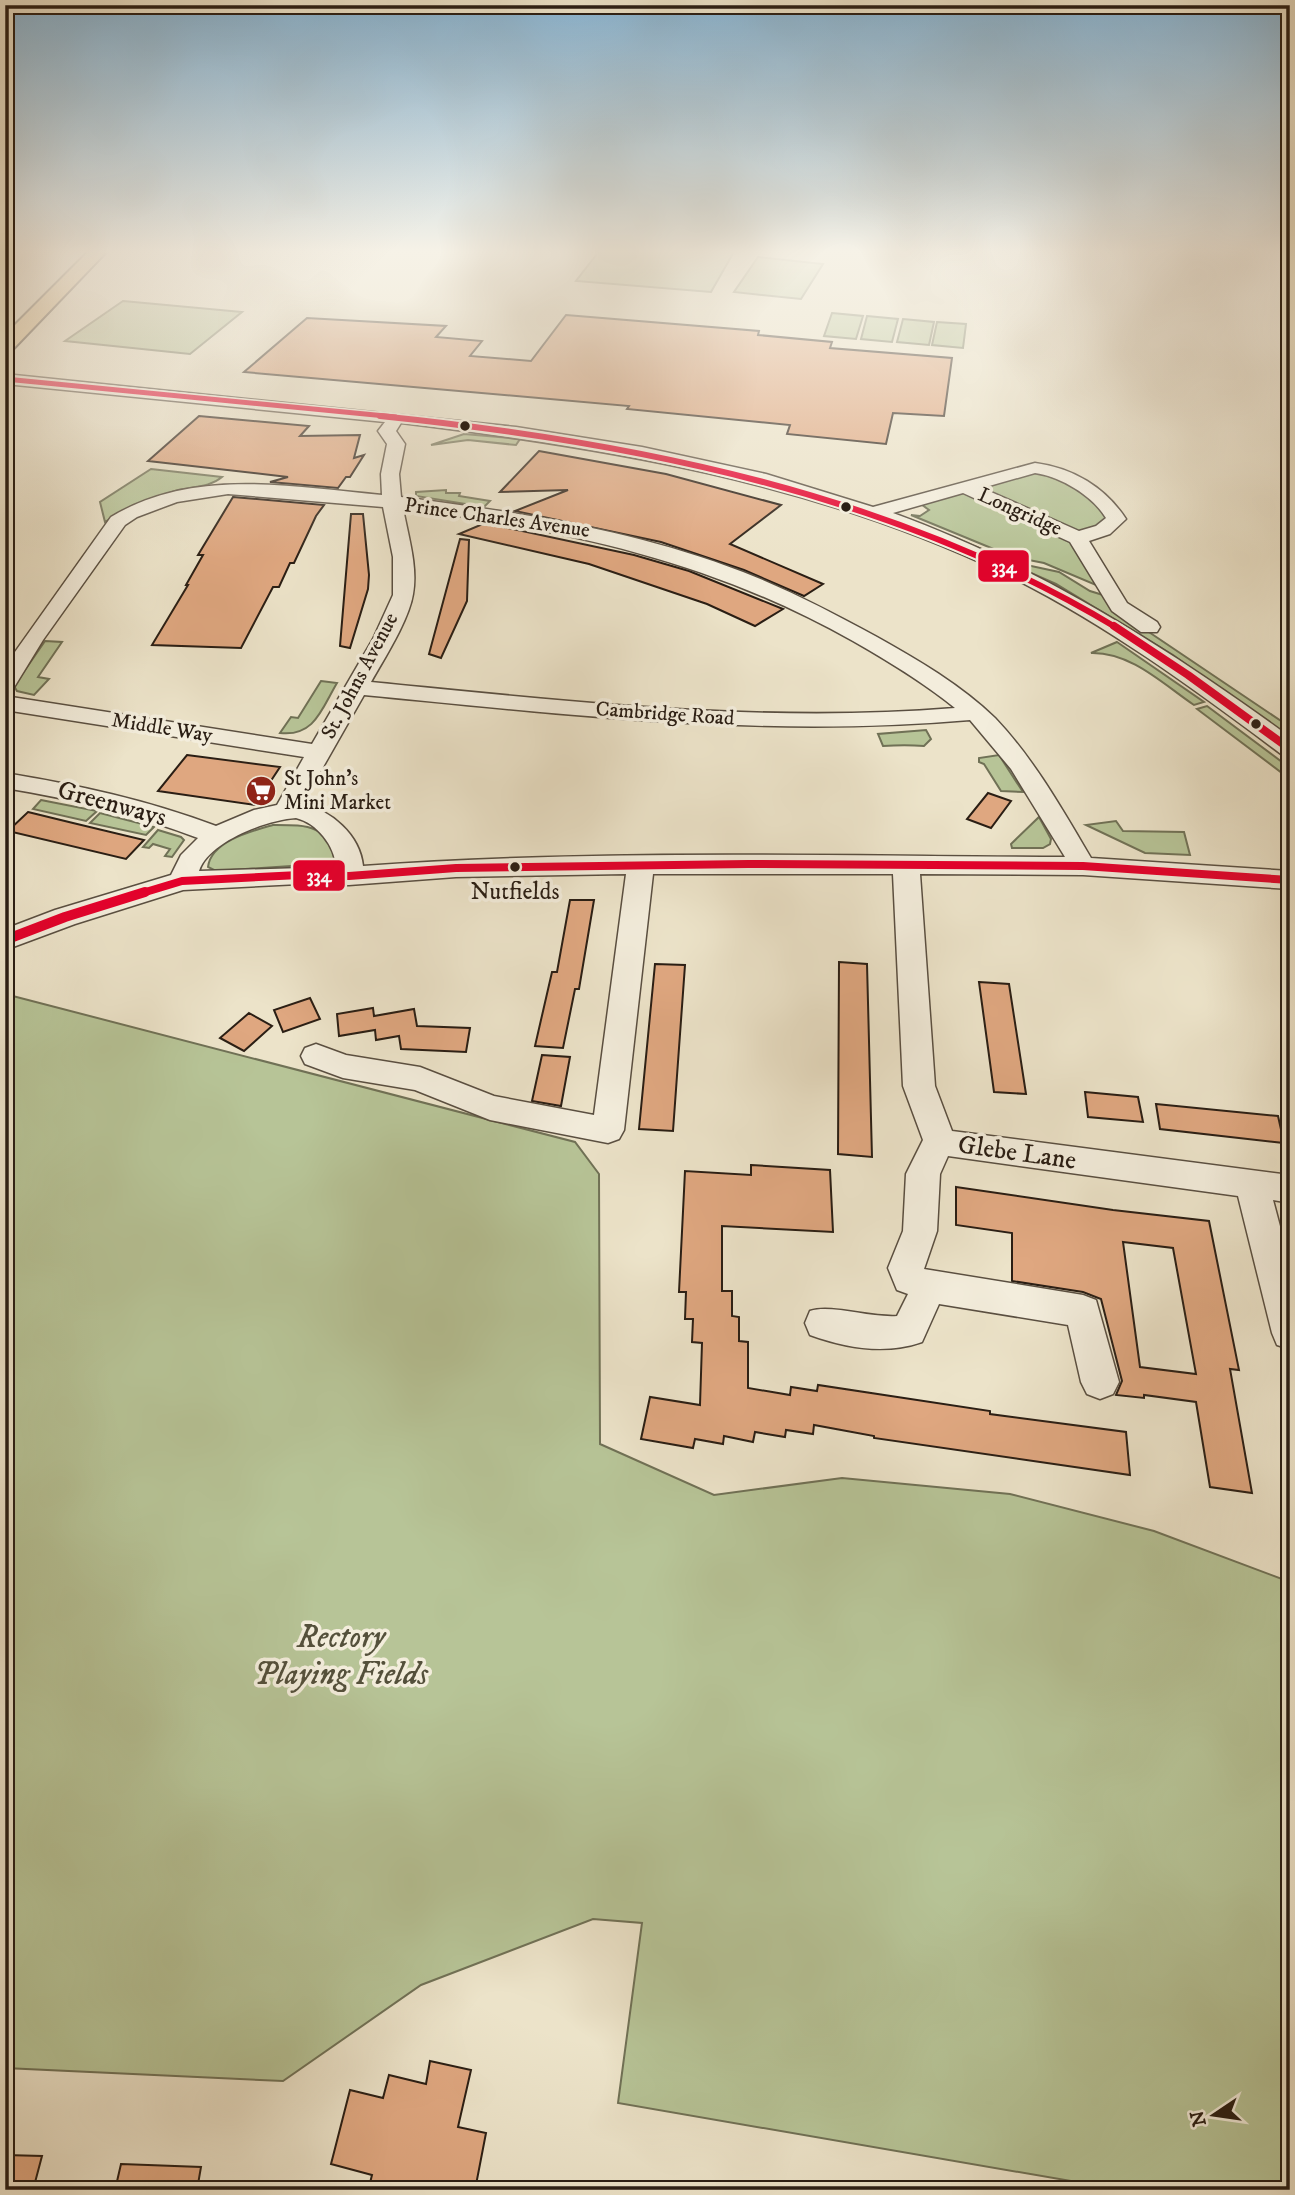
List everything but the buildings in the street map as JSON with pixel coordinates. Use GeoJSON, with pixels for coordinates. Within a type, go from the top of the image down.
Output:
{"type":"FeatureCollection","features":[{"type":"Feature","properties":{"kind":"street"},"geometry":{"type":"LineString","coordinates":[[5,379],[585,440],[669,455],[774,481],[875,512],[1005,566],[1165,657],[1290,749]]}},
{"type":"Feature","properties":{"kind":"street","name":"St. Johns Avenue"},"geometry":{"type":"LineString","coordinates":[[395,419],[387,431],[396,444],[411,444]]}},
{"type":"Feature","properties":{"kind":"street"},"geometry":{"type":"LineString","coordinates":[[411,444],[450,424]]}},
{"type":"Feature","properties":{"kind":"street","name":"St. Johns Avenue"},"geometry":{"type":"LineString","coordinates":[[286,810],[384,639],[403,595],[403,557],[392,503],[390,474],[411,444]]}},
{"type":"Feature","properties":{"kind":"street","name":"Longridge"},"geometry":{"type":"LineString","coordinates":[[875,512],[1035,468],[1056,471],[1106,503],[1116,519],[1102,530],[1078,538]]}},
{"type":"Feature","properties":{"kind":"street","name":"Longridge"},"geometry":{"type":"LineString","coordinates":[[962,486],[1078,538],[1119,607],[1221,674]]}},
{"type":"Feature","properties":{"kind":"street","name":"Prince Charles Avenue"},"geometry":{"type":"LineString","coordinates":[[5,684],[33,639],[109,532],[118,521],[136,508],[196,491],[228,488],[392,503],[547,522],[596,532],[718,569],[829,618],[926,676],[975,713],[996,733],[1025,772],[1083,866]]}},
{"type":"Feature","properties":{"kind":"street","name":"Cambridge Road"},"geometry":{"type":"LineString","coordinates":[[355,687],[668,715],[792,722],[900,721],[975,713]]}},
{"type":"Feature","properties":{"kind":"street","name":"Middle Way"},"geometry":{"type":"LineString","coordinates":[[5,704],[319,752]]}},
{"type":"Feature","properties":{"kind":"street","name":"Greenways"},"geometry":{"type":"LineString","coordinates":[[5,780],[82,793],[163,815],[217,836]]}},
{"type":"Feature","properties":{"kind":"street"},"geometry":{"type":"LineString","coordinates":[[182,881],[190,860],[217,836],[256,818],[286,810],[309,813],[338,835],[346,846],[351,865],[349,876]]}},
{"type":"Feature","properties":{"kind":"street"},"geometry":{"type":"LineString","coordinates":[[5,940],[65,917],[182,881],[299,875],[349,876],[456,868],[906,865],[1083,866],[1290,880]]}},
{"type":"Feature","properties":{"kind":"street","name":"Glebe Lane"},"geometry":{"type":"LineString","coordinates":[[906,865],[919,1086],[940,1142],[1290,1189]]}},
{"type":"Feature","properties":{"kind":"street"},"geometry":{"type":"LineString","coordinates":[[316,1056],[343,1066],[420,1079],[490,1108],[608,1130],[635,893],[641,866]]}},
{"type":"Feature","properties":{"kind":"street"},"geometry":{"type":"LineString","coordinates":[[940,1142],[927,1156],[922,1185],[920,1231],[906,1268],[910,1279],[929,1287],[1083,1311],[1100,1382]]}},
{"type":"Feature","properties":{"kind":"street"},"geometry":{"type":"LineString","coordinates":[[1252,1185],[1290,1333]]}},
{"type":"Feature","properties":{"kind":"street"},"geometry":{"type":"LineString","coordinates":[[823,1323],[859,1332],[888,1335],[909,1331],[929,1287]]}},
{"type":"Feature","properties":{"kind":"green space"},"geometry":{"type":"Polygon","coordinates":[[[464,434],[520,439],[516,445],[468,440],[431,445],[464,434]]]}},
{"type":"Feature","properties":{"kind":"green space"},"geometry":{"type":"Polygon","coordinates":[[[1035,468],[1056,471],[1116,519],[1071,538],[1096,585],[1044,563],[1013,557],[911,515],[920,516],[929,510],[921,504],[1035,468]]]}},
{"type":"Feature","properties":{"kind":"green space"},"geometry":{"type":"Polygon","coordinates":[[[151,469],[222,477],[206,485],[148,500],[105,522],[100,502],[151,469]]]}},
{"type":"Feature","properties":{"kind":"green space"},"geometry":{"type":"Polygon","coordinates":[[[446,490],[446,493],[460,493],[459,496],[490,501],[484,507],[416,496],[416,492],[446,490]]]}},
{"type":"Feature","properties":{"kind":"green space"},"geometry":{"type":"Polygon","coordinates":[[[909,519],[1013,562],[1059,572],[1090,591],[1106,596],[1134,622],[1290,727],[1290,739],[1173,655],[1056,584],[909,519]]]}},
{"type":"Feature","properties":{"kind":"green space"},"geometry":{"type":"Polygon","coordinates":[[[45,641],[62,642],[38,677],[49,679],[34,695],[17,691],[14,686],[45,641]]]}},
{"type":"Feature","properties":{"kind":"green space"},"geometry":{"type":"Polygon","coordinates":[[[1117,642],[1204,702],[1194,705],[1133,663],[1106,654],[1091,653],[1117,642]]]}},
{"type":"Feature","properties":{"kind":"green space"},"geometry":{"type":"Polygon","coordinates":[[[321,681],[337,683],[316,719],[302,730],[280,733],[291,717],[298,718],[321,681]]]}},
{"type":"Feature","properties":{"kind":"green space"},"geometry":{"type":"Polygon","coordinates":[[[1207,706],[1290,768],[1290,776],[1282,773],[1197,709],[1207,706]]]}},
{"type":"Feature","properties":{"kind":"green space"},"geometry":{"type":"Polygon","coordinates":[[[926,730],[931,739],[924,746],[883,746],[878,734],[926,730]]]}},
{"type":"Feature","properties":{"kind":"green space"},"geometry":{"type":"Polygon","coordinates":[[[999,755],[1023,792],[1001,791],[984,764],[979,762],[979,758],[999,755]]]}},
{"type":"Feature","properties":{"kind":"green space"},"geometry":{"type":"Polygon","coordinates":[[[41,800],[97,811],[86,821],[33,809],[41,800]]]}},
{"type":"Feature","properties":{"kind":"green space"},"geometry":{"type":"Polygon","coordinates":[[[100,813],[154,827],[146,835],[90,823],[100,813]]]}},
{"type":"Feature","properties":{"kind":"green space"},"geometry":{"type":"Polygon","coordinates":[[[1039,817],[1051,839],[1050,844],[1043,848],[1012,848],[1011,844],[1039,817]]]}},
{"type":"Feature","properties":{"kind":"green space"},"geometry":{"type":"Polygon","coordinates":[[[1116,821],[1123,831],[1184,832],[1190,855],[1145,853],[1086,825],[1116,821]]]}},
{"type":"Feature","properties":{"kind":"green space"},"geometry":{"type":"Polygon","coordinates":[[[273,825],[296,825],[315,829],[328,841],[336,863],[216,871],[208,867],[216,850],[224,844],[273,825]]]}},
{"type":"Feature","properties":{"kind":"green space"},"geometry":{"type":"Polygon","coordinates":[[[158,830],[184,840],[172,857],[165,856],[170,849],[153,844],[149,848],[143,847],[158,830]]]}},
{"type":"Feature","properties":{"kind":"green space","name":"Rectory Playing Fields"},"geometry":{"type":"Polygon","coordinates":[[[5,994],[575,1142],[599,1174],[600,1444],[714,1495],[842,1478],[1010,1494],[1154,1531],[1290,1582],[1290,2190],[1123,2190],[618,2103],[642,1923],[593,1919],[421,1985],[283,2081],[5,2068],[5,994]]]}},
{"type":"Feature","properties":{"kind":"transit line","name":"334"},"geometry":{"type":"LineString","coordinates":[[5,379],[389,417],[516,433],[642,454],[766,482],[888,519],[1008,568],[1082,607],[1153,651],[1290,749]]}},
{"type":"Feature","properties":{"kind":"transit line","name":"334"},"geometry":{"type":"LineString","coordinates":[[5,940],[65,917],[182,881],[299,875],[349,876],[456,868],[748,864],[1083,866],[1290,880]]}},
{"type":"Feature","properties":{"kind":"place","name":"St John's Mini Market"},"geometry":{"type":"Point","coordinates":[261,791]}},
{"type":"Feature","properties":{"kind":"place","name":"Nutfields"},"geometry":{"type":"Point","coordinates":[515,867]}}]}
